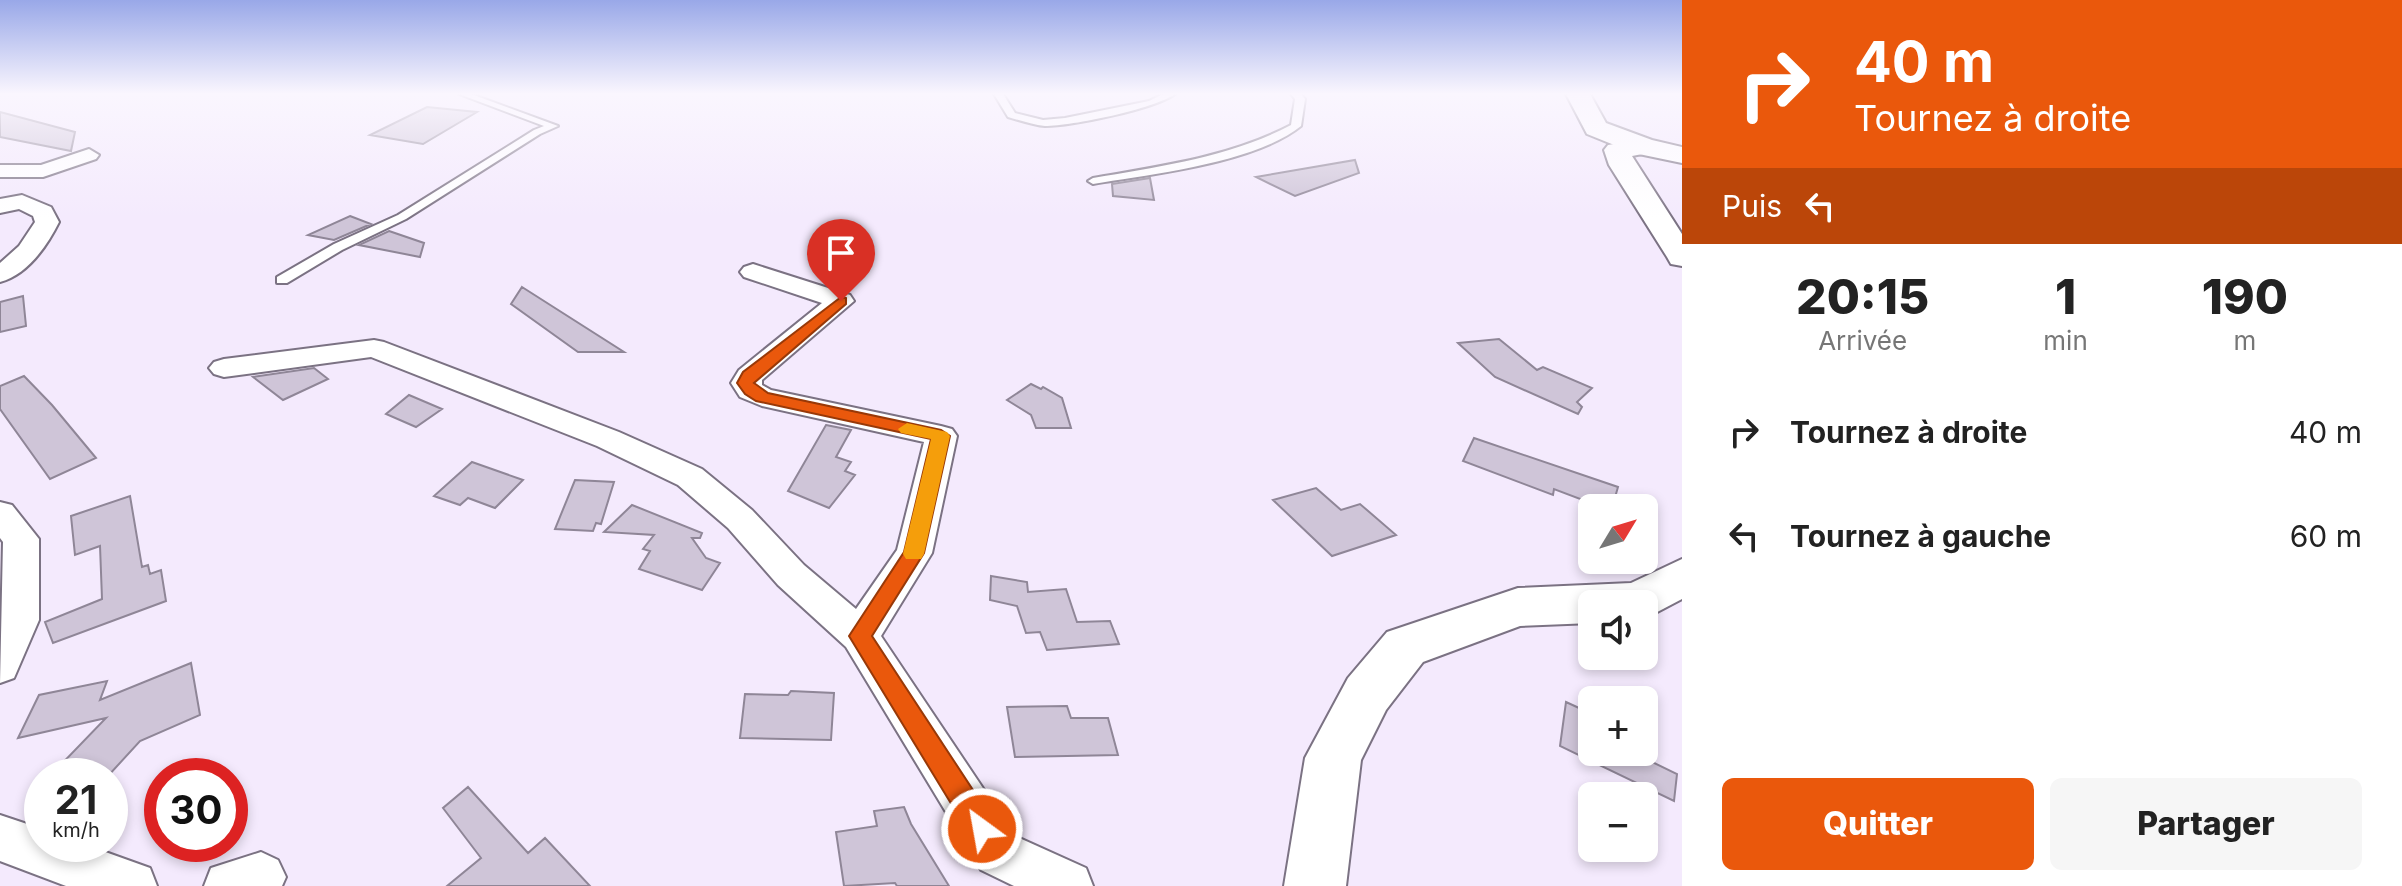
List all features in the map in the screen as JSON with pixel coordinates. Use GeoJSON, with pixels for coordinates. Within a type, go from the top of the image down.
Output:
{"type":"FeatureCollection","features":[{"type":"Feature","properties":{"kind":"main road"},"geometry":{"type":"LineString","coordinates":[[1618,135],[1682,153]]}},
{"type":"Feature","properties":{"kind":"street"},"geometry":{"type":"LineString","coordinates":[[1610,135],[1682,257]]}},
{"type":"Feature","properties":{"kind":"street"},"geometry":{"type":"LineString","coordinates":[[0,171],[43,171],[89,155]]}},
{"type":"Feature","properties":{"kind":"street"},"geometry":{"type":"LineString","coordinates":[[0,206],[22,202],[43,212],[47,222],[39,240],[0,274]]}},
{"type":"Feature","properties":{"kind":"street"},"geometry":{"type":"LineString","coordinates":[[753,272],[841,301],[749,376],[746,383],[751,391],[762,397],[941,436],[914,553],[860,636]]}},
{"type":"Feature","properties":{"kind":"street"},"geometry":{"type":"LineString","coordinates":[[224,368],[374,348],[608,439],[690,477],[740,519],[791,575],[860,636],[998,853],[1068,886]]}},
{"type":"Feature","properties":{"kind":"street"},"geometry":{"type":"LineString","coordinates":[[0,514],[21,539],[19,620],[0,666]]}},
{"type":"Feature","properties":{"kind":"street"},"geometry":{"type":"LineString","coordinates":[[1315,886],[1333,758],[1367,694],[1405,647],[1518,607],[1638,602],[1682,577]]}},
{"type":"Feature","properties":{"kind":"street"},"geometry":{"type":"LineString","coordinates":[[0,838],[132,886]]}},
{"type":"Feature","properties":{"kind":"lane"},"geometry":{"type":"LineString","coordinates":[[282,280],[338,247],[402,217],[532,135]]}},
{"type":"Feature","properties":{"kind":"lane"},"geometry":{"type":"LineString","coordinates":[[1093,181],[1214,157],[1281,135]]}},
{"type":"Feature","properties":{"kind":"building"},"geometry":{"type":"Polygon","coordinates":[[[0,135],[74,135],[71,151],[0,135]]]}},
{"type":"Feature","properties":{"kind":"building"},"geometry":{"type":"Polygon","coordinates":[[[372,135],[438,135],[423,144],[372,135]]]}},
{"type":"Feature","properties":{"kind":"building"},"geometry":{"type":"Polygon","coordinates":[[[1355,160],[1359,173],[1295,196],[1256,177],[1355,160]]]}},
{"type":"Feature","properties":{"kind":"building"},"geometry":{"type":"Polygon","coordinates":[[[1150,178],[1154,200],[1113,196],[1112,184],[1150,178]]]}},
{"type":"Feature","properties":{"kind":"building"},"geometry":{"type":"Polygon","coordinates":[[[350,216],[371,224],[334,240],[308,235],[350,216]]]}},
{"type":"Feature","properties":{"kind":"building"},"geometry":{"type":"Polygon","coordinates":[[[389,231],[424,243],[420,257],[359,245],[389,231]]]}},
{"type":"Feature","properties":{"kind":"building"},"geometry":{"type":"Polygon","coordinates":[[[522,287],[624,352],[578,352],[511,304],[522,287]]]}},
{"type":"Feature","properties":{"kind":"building"},"geometry":{"type":"Polygon","coordinates":[[[23,296],[26,326],[0,332],[0,302],[23,296]]]}},
{"type":"Feature","properties":{"kind":"building"},"geometry":{"type":"Polygon","coordinates":[[[1499,339],[1537,370],[1543,367],[1592,388],[1577,402],[1582,407],[1578,414],[1495,377],[1458,343],[1499,339]]]}},
{"type":"Feature","properties":{"kind":"building"},"geometry":{"type":"Polygon","coordinates":[[[314,368],[328,379],[283,400],[253,377],[314,368]]]}},
{"type":"Feature","properties":{"kind":"building"},"geometry":{"type":"Polygon","coordinates":[[[24,376],[96,458],[50,479],[0,409],[0,386],[24,376]]]}},
{"type":"Feature","properties":{"kind":"building"},"geometry":{"type":"Polygon","coordinates":[[[1031,384],[1062,398],[1071,428],[1036,428],[1031,415],[1007,400],[1031,384]]]}},
{"type":"Feature","properties":{"kind":"building"},"geometry":{"type":"Polygon","coordinates":[[[409,395],[442,409],[416,427],[386,414],[409,395]]]}},
{"type":"Feature","properties":{"kind":"building"},"geometry":{"type":"Polygon","coordinates":[[[826,425],[851,430],[836,457],[851,462],[845,471],[855,475],[829,508],[788,491],[826,425]]]}},
{"type":"Feature","properties":{"kind":"building"},"geometry":{"type":"Polygon","coordinates":[[[1474,438],[1618,487],[1616,494],[1578,494],[1578,498],[1554,489],[1553,495],[1463,461],[1474,438]]]}},
{"type":"Feature","properties":{"kind":"building"},"geometry":{"type":"Polygon","coordinates":[[[472,462],[523,480],[495,508],[468,498],[460,505],[434,496],[472,462]]]}},
{"type":"Feature","properties":{"kind":"building"},"geometry":{"type":"Polygon","coordinates":[[[575,480],[614,482],[601,524],[596,523],[593,531],[555,529],[575,480]]]}},
{"type":"Feature","properties":{"kind":"building"},"geometry":{"type":"Polygon","coordinates":[[[1316,488],[1341,510],[1360,504],[1396,535],[1332,556],[1273,500],[1316,488]]]}},
{"type":"Feature","properties":{"kind":"building"},"geometry":{"type":"Polygon","coordinates":[[[130,496],[142,567],[148,565],[150,574],[161,570],[166,601],[53,643],[45,622],[102,599],[100,546],[75,555],[71,516],[130,496]]]}},
{"type":"Feature","properties":{"kind":"building"},"geometry":{"type":"Polygon","coordinates":[[[632,505],[702,533],[700,538],[692,538],[706,558],[720,563],[702,590],[639,569],[650,551],[643,549],[654,535],[604,532],[632,505]]]}},
{"type":"Feature","properties":{"kind":"building"},"geometry":{"type":"Polygon","coordinates":[[[991,576],[1027,582],[1028,592],[1066,589],[1077,622],[1110,621],[1119,644],[1047,650],[1040,632],[1026,633],[1017,606],[990,600],[991,576]]]}},
{"type":"Feature","properties":{"kind":"building"},"geometry":{"type":"Polygon","coordinates":[[[191,663],[200,715],[140,741],[124,758],[67,758],[106,718],[18,738],[39,695],[107,681],[100,700],[191,663]]]}},
{"type":"Feature","properties":{"kind":"building"},"geometry":{"type":"Polygon","coordinates":[[[791,691],[834,693],[831,740],[740,738],[745,694],[788,695],[791,691]]]}},
{"type":"Feature","properties":{"kind":"building"},"geometry":{"type":"Polygon","coordinates":[[[1566,702],[1578,708],[1578,755],[1560,746],[1566,702]]]}},
{"type":"Feature","properties":{"kind":"building"},"geometry":{"type":"Polygon","coordinates":[[[1067,706],[1071,718],[1108,718],[1118,755],[1015,757],[1007,707],[1067,706]]]}},
{"type":"Feature","properties":{"kind":"building"},"geometry":{"type":"Polygon","coordinates":[[[1658,765],[1677,774],[1674,801],[1658,793],[1658,782],[1635,782],[1601,766],[1658,765]]]}},
{"type":"Feature","properties":{"kind":"building"},"geometry":{"type":"Polygon","coordinates":[[[468,787],[528,853],[545,838],[590,886],[447,886],[481,858],[443,808],[468,787]]]}},
{"type":"Feature","properties":{"kind":"building"},"geometry":{"type":"Polygon","coordinates":[[[904,807],[949,886],[897,886],[895,883],[844,886],[836,832],[877,826],[874,811],[904,807]]]}},
{"type":"Feature","properties":{"kind":"slow traffic"},"geometry":{"type":"LineString","coordinates":[[907,429],[941,436],[913,554]]}},
{"type":"Feature","properties":{"kind":"route"},"geometry":{"type":"LineString","coordinates":[[841,301],[749,376],[746,383],[751,391],[762,397],[941,436],[914,553],[860,636],[982,829]]}}]}
